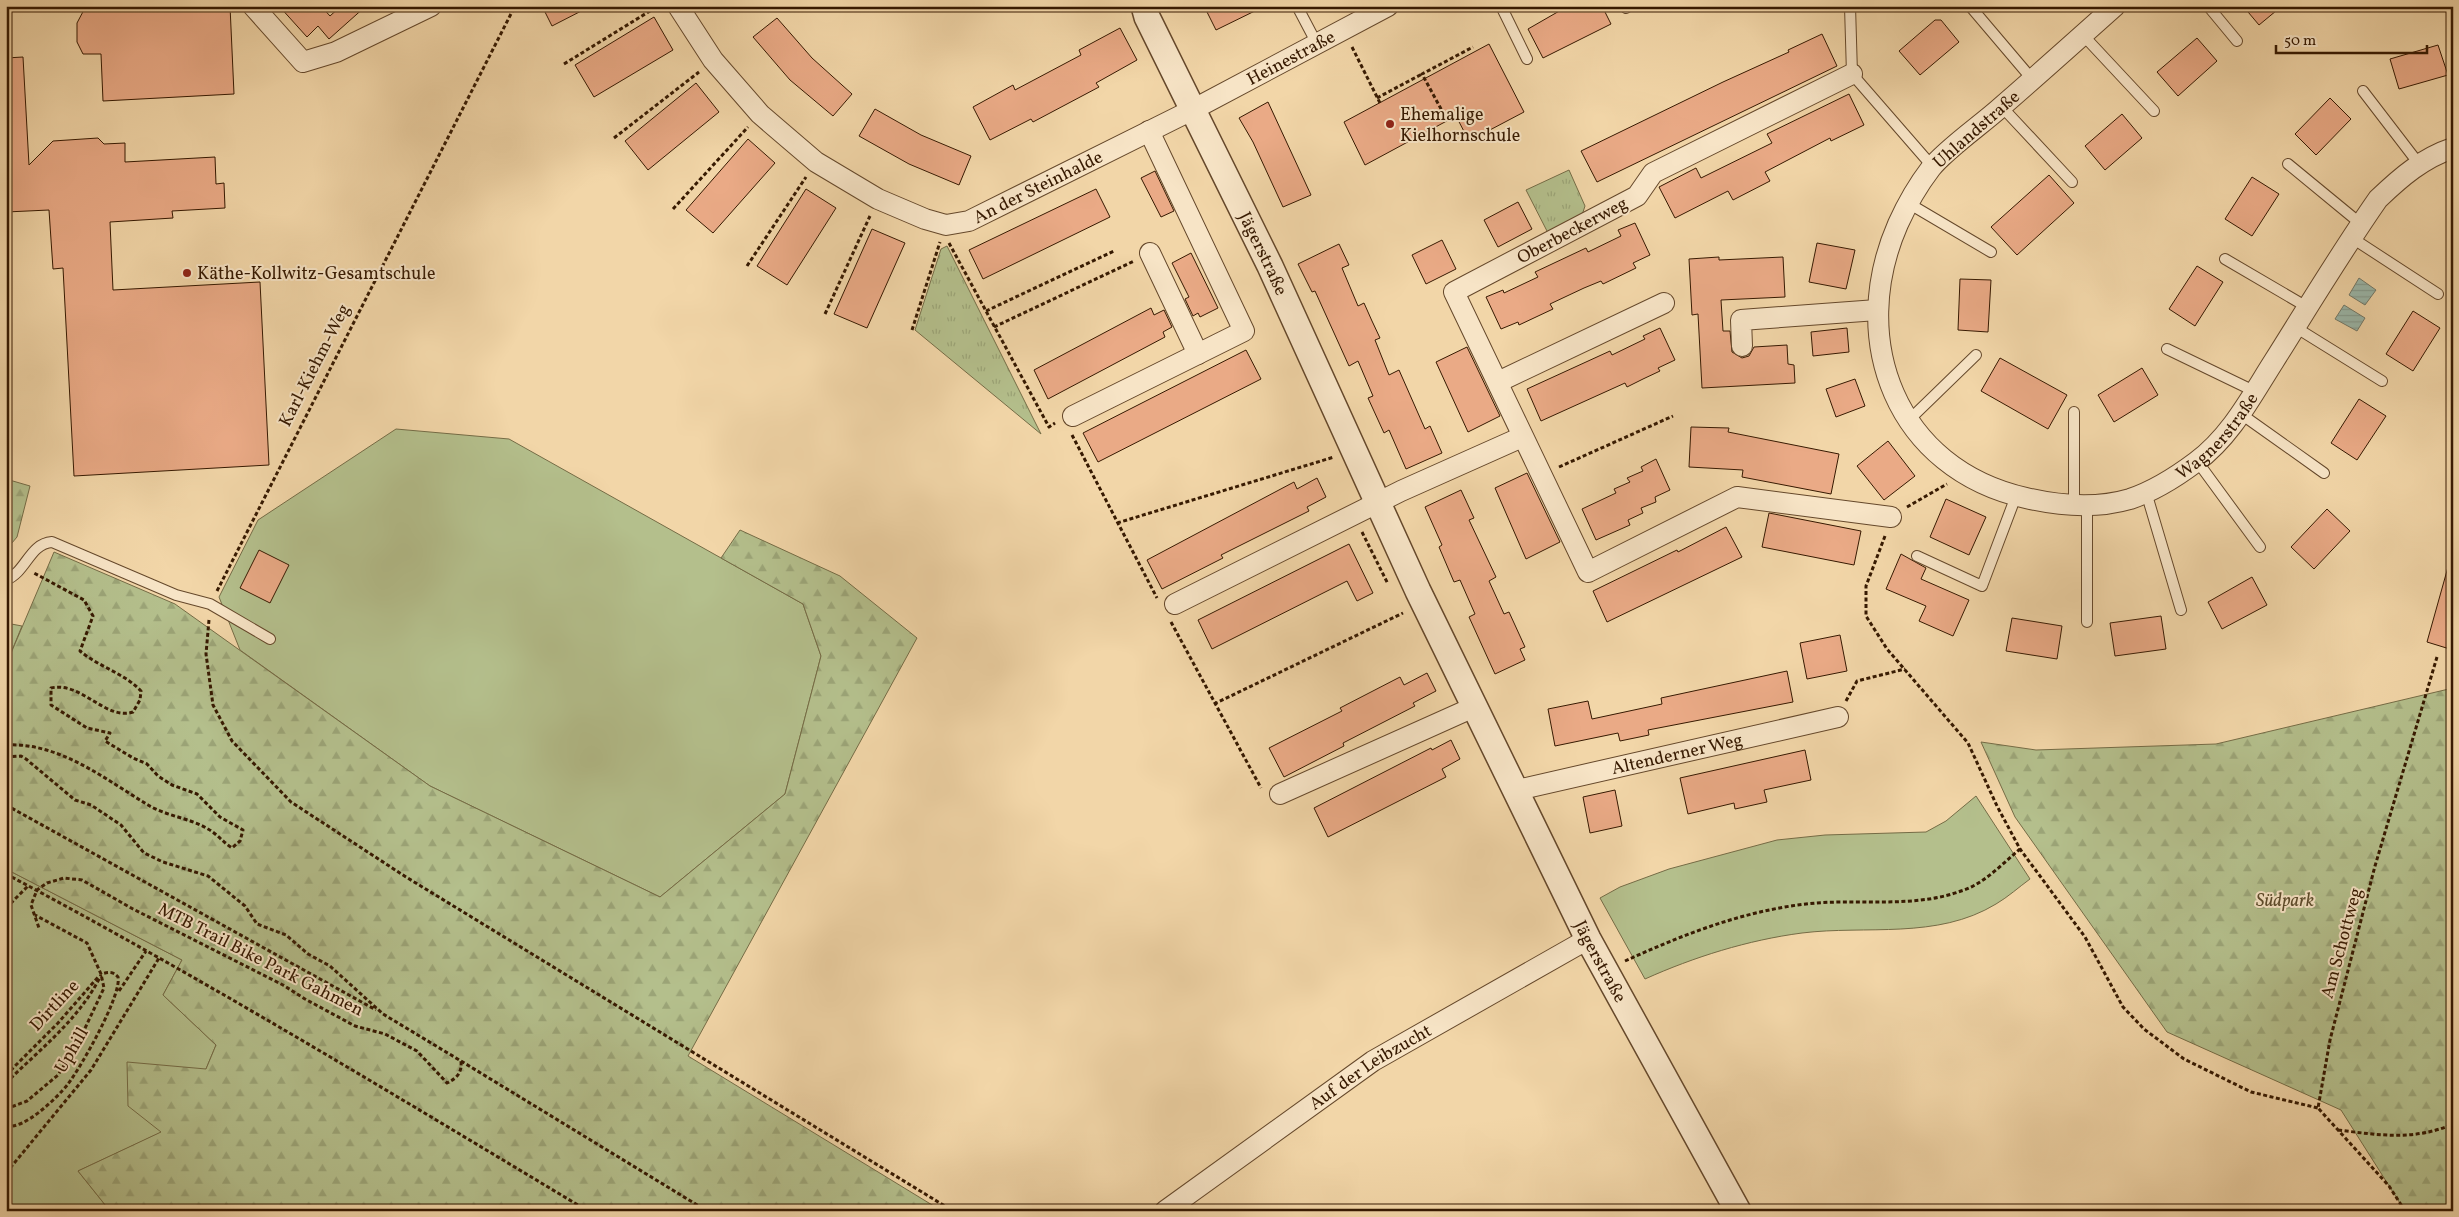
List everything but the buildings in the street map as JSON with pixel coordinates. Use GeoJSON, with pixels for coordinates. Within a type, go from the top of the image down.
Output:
{"type":"FeatureCollection","features":[{"type":"Feature","properties":{"kind":"street"},"geometry":{"type":"LineString","coordinates":[[252,6],[303,62],[336,52],[431,6]]}},
{"type":"Feature","properties":{"kind":"street"},"geometry":{"type":"LineString","coordinates":[[678,6],[713,60],[760,114],[816,162],[878,200],[945,229]]}},
{"type":"Feature","properties":{"kind":"street","name":"Jägerstraße"},"geometry":{"type":"LineString","coordinates":[[1144,6],[1147,17],[1270,266],[1474,707],[1517,790],[1588,939],[1738,1211]]}},
{"type":"Feature","properties":{"kind":"street","name":"Heinestraße"},"geometry":{"type":"LineString","coordinates":[[1194,109],[1388,6]]}},
{"type":"Feature","properties":{"kind":"street","name":"Uhlandstraße"},"geometry":{"type":"LineString","coordinates":[[1903,412],[1881,358],[1877,310],[1886,254],[1908,203],[1932,166],[2002,107],[2115,6]]}},
{"type":"Feature","properties":{"kind":"street","name":"Oberbeckerweg"},"geometry":{"type":"LineString","coordinates":[[1852,74],[1653,173],[1637,196],[1454,292],[1498,382],[1540,476],[1588,572],[1736,497],[1891,517]]}},
{"type":"Feature","properties":{"kind":"street","name":"An der Steinhalde"},"geometry":{"type":"LineString","coordinates":[[945,229],[969,221],[1194,109]]}},
{"type":"Feature","properties":{"kind":"street"},"geometry":{"type":"LineString","coordinates":[[1069,417],[1244,331],[1149,131]]}},
{"type":"Feature","properties":{"kind":"street","name":"Wagnerstraße"},"geometry":{"type":"LineString","coordinates":[[1903,412],[1935,452],[1965,474],[2016,496],[2042,502],[2080,505],[2130,498],[2146,492],[2170,480],[2197,462],[2212,449],[2241,414],[2307,307],[2378,199],[2401,177],[2419,164],[2453,148]]}},
{"type":"Feature","properties":{"kind":"street"},"geometry":{"type":"LineString","coordinates":[[1150,253],[1198,354]]}},
{"type":"Feature","properties":{"kind":"street"},"geometry":{"type":"LineString","coordinates":[[1498,382],[1664,304]]}},
{"type":"Feature","properties":{"kind":"street"},"geometry":{"type":"LineString","coordinates":[[1742,346],[1741,320],[1877,310]]}},
{"type":"Feature","properties":{"kind":"street"},"geometry":{"type":"LineString","coordinates":[[1169,606],[1379,503],[1522,437]]}},
{"type":"Feature","properties":{"kind":"street"},"geometry":{"type":"LineString","coordinates":[[1280,794],[1474,707]]}},
{"type":"Feature","properties":{"kind":"street","name":"Altenderner Weg"},"geometry":{"type":"LineString","coordinates":[[1517,790],[1838,717]]}},
{"type":"Feature","properties":{"kind":"street","name":"Auf der Leibzucht"},"geometry":{"type":"LineString","coordinates":[[1165,1211],[1373,1061],[1588,939]]}},
{"type":"Feature","properties":{"kind":"lane"},"geometry":{"type":"LineString","coordinates":[[1297,6],[1317,44]]}},
{"type":"Feature","properties":{"kind":"lane"},"geometry":{"type":"LineString","coordinates":[[1501,6],[1528,59]]}},
{"type":"Feature","properties":{"kind":"lane"},"geometry":{"type":"LineString","coordinates":[[1850,6],[1852,74],[1932,166]]}},
{"type":"Feature","properties":{"kind":"lane"},"geometry":{"type":"LineString","coordinates":[[1970,6],[2032,79]]}},
{"type":"Feature","properties":{"kind":"lane"},"geometry":{"type":"LineString","coordinates":[[2208,6],[2238,42]]}},
{"type":"Feature","properties":{"kind":"lane"},"geometry":{"type":"LineString","coordinates":[[2083,35],[2154,111]]}},
{"type":"Feature","properties":{"kind":"lane"},"geometry":{"type":"LineString","coordinates":[[2363,90],[2419,164]]}},
{"type":"Feature","properties":{"kind":"lane"},"geometry":{"type":"LineString","coordinates":[[2002,107],[2072,182]]}},
{"type":"Feature","properties":{"kind":"lane"},"geometry":{"type":"LineString","coordinates":[[2288,164],[2356,231],[2438,294]]}},
{"type":"Feature","properties":{"kind":"lane"},"geometry":{"type":"LineString","coordinates":[[1908,203],[1991,252]]}},
{"type":"Feature","properties":{"kind":"lane"},"geometry":{"type":"LineString","coordinates":[[2225,259],[2307,307]]}},
{"type":"Feature","properties":{"kind":"lane"},"geometry":{"type":"LineString","coordinates":[[2295,327],[2382,381]]}},
{"type":"Feature","properties":{"kind":"lane"},"geometry":{"type":"LineString","coordinates":[[2167,349],[2254,391]]}},
{"type":"Feature","properties":{"kind":"lane"},"geometry":{"type":"LineString","coordinates":[[1903,412],[1976,354]]}},
{"type":"Feature","properties":{"kind":"lane"},"geometry":{"type":"LineString","coordinates":[[2074,412],[2087,622]]}},
{"type":"Feature","properties":{"kind":"lane"},"geometry":{"type":"LineString","coordinates":[[2241,414],[2324,474]]}},
{"type":"Feature","properties":{"kind":"lane"},"geometry":{"type":"LineString","coordinates":[[2197,462],[2260,547]]}},
{"type":"Feature","properties":{"kind":"lane"},"geometry":{"type":"LineString","coordinates":[[2146,492],[2181,610]]}},
{"type":"Feature","properties":{"kind":"lane"},"geometry":{"type":"LineString","coordinates":[[1917,556],[1982,586],[2016,496]]}},
{"type":"Feature","properties":{"kind":"lane"},"geometry":{"type":"LineString","coordinates":[[6,580],[23,568],[34,550],[42,543],[52,542],[176,595],[210,604],[270,639]]}},
{"type":"Feature","properties":{"kind":"path","name":"Karl-Kiehm-Weg"},"geometry":{"type":"LineString","coordinates":[[210,604],[516,6]]}},
{"type":"Feature","properties":{"kind":"path"},"geometry":{"type":"LineString","coordinates":[[564,64],[658,6]]}},
{"type":"Feature","properties":{"kind":"path"},"geometry":{"type":"LineString","coordinates":[[1344,30],[1380,103]]}},
{"type":"Feature","properties":{"kind":"path"},"geometry":{"type":"LineString","coordinates":[[1377,98],[1472,47]]}},
{"type":"Feature","properties":{"kind":"path"},"geometry":{"type":"LineString","coordinates":[[614,138],[713,60]]}},
{"type":"Feature","properties":{"kind":"path"},"geometry":{"type":"LineString","coordinates":[[1422,74],[1446,118],[1454,113]]}},
{"type":"Feature","properties":{"kind":"path"},"geometry":{"type":"LineString","coordinates":[[673,209],[760,114]]}},
{"type":"Feature","properties":{"kind":"path"},"geometry":{"type":"LineString","coordinates":[[746,266],[816,162]]}},
{"type":"Feature","properties":{"kind":"path"},"geometry":{"type":"LineString","coordinates":[[825,314],[878,200]]}},
{"type":"Feature","properties":{"kind":"path"},"geometry":{"type":"LineString","coordinates":[[945,229],[994,327],[1049,427],[1069,417],[1116,523],[1169,606],[1214,704],[1267,800],[1280,794]]}},
{"type":"Feature","properties":{"kind":"path"},"geometry":{"type":"LineString","coordinates":[[912,330],[945,229]]}},
{"type":"Feature","properties":{"kind":"path"},"geometry":{"type":"LineString","coordinates":[[986,311],[1114,251]]}},
{"type":"Feature","properties":{"kind":"path"},"geometry":{"type":"LineString","coordinates":[[994,327],[1150,253]]}},
{"type":"Feature","properties":{"kind":"path"},"geometry":{"type":"LineString","coordinates":[[1540,476],[1673,416]]}},
{"type":"Feature","properties":{"kind":"path"},"geometry":{"type":"LineString","coordinates":[[1116,523],[1354,450]]}},
{"type":"Feature","properties":{"kind":"path"},"geometry":{"type":"LineString","coordinates":[[1965,474],[1891,517],[1866,586],[1866,616],[1887,649],[1968,743],[1996,806],[2020,849],[2085,937],[2123,1007],[2144,1029],[2184,1059],[2251,1092],[2318,1108],[2389,1186],[2405,1211]]}},
{"type":"Feature","properties":{"kind":"path"},"geometry":{"type":"LineString","coordinates":[[6,745],[33,747],[83,764],[148,806],[209,830],[232,848],[240,841],[243,830],[220,817],[197,794],[172,785],[158,776],[147,764],[133,758],[105,740],[110,733],[87,728],[51,705],[51,688],[60,686],[98,702],[109,710],[126,714],[132,712],[140,700],[141,691],[131,680],[92,661],[80,651],[93,616],[84,600],[23,568]]}},
{"type":"Feature","properties":{"kind":"path"},"geometry":{"type":"LineString","coordinates":[[210,604],[206,654],[213,705],[232,741],[290,802],[406,877],[953,1211]]}},
{"type":"Feature","properties":{"kind":"path"},"geometry":{"type":"LineString","coordinates":[[1214,704],[1403,613]]}},
{"type":"Feature","properties":{"kind":"path","name":"Am Schottweg"},"geometry":{"type":"LineString","coordinates":[[2318,1108],[2330,1040],[2366,902],[2437,657]]}},
{"type":"Feature","properties":{"kind":"path"},"geometry":{"type":"LineString","coordinates":[[1838,717],[1857,681],[1905,669]]}},
{"type":"Feature","properties":{"kind":"path","name":"MTB Trail Bike Park Gahmen"},"geometry":{"type":"LineString","coordinates":[[6,757],[21,756],[75,800],[104,812],[121,825],[144,853],[162,862],[208,876],[245,906],[257,924],[286,935],[308,954],[330,966],[383,1014],[461,1061],[462,1068],[456,1078],[447,1083],[417,1051],[385,1034],[355,1026],[305,999],[283,984],[132,909],[82,880],[64,878],[47,882],[37,890]]}},
{"type":"Feature","properties":{"kind":"path"},"geometry":{"type":"LineString","coordinates":[[6,805],[383,1014]]}},
{"type":"Feature","properties":{"kind":"path"},"geometry":{"type":"LineString","coordinates":[[1605,970],[1683,936],[1722,922],[1764,912],[1805,904],[1930,899],[1962,891],[1982,881],[2020,849]]}},
{"type":"Feature","properties":{"kind":"path"},"geometry":{"type":"LineString","coordinates":[[6,874],[159,958],[406,1101],[588,1211]]}},
{"type":"Feature","properties":{"kind":"path"},"geometry":{"type":"LineString","coordinates":[[6,908],[28,886]]}},
{"type":"Feature","properties":{"kind":"path"},"geometry":{"type":"LineString","coordinates":[[37,890],[31,905],[39,928]]}},
{"type":"Feature","properties":{"kind":"path"},"geometry":{"type":"LineString","coordinates":[[34,915],[87,943],[101,974],[110,972],[118,976],[116,996]]}},
{"type":"Feature","properties":{"kind":"path","name":"Uphill"},"geometry":{"type":"LineString","coordinates":[[6,1126],[21,1124],[67,1085],[116,996],[146,951]]}},
{"type":"Feature","properties":{"kind":"path"},"geometry":{"type":"LineString","coordinates":[[6,1173],[91,1070],[159,958]]}},
{"type":"Feature","properties":{"kind":"path","name":"Dirtline"},"geometry":{"type":"LineString","coordinates":[[6,1076],[58,1023],[101,974]]}},
{"type":"Feature","properties":{"kind":"path","name":"Dirtline"},"geometry":{"type":"LineString","coordinates":[[6,1083],[70,1022],[83,1007],[101,974]]}},
{"type":"Feature","properties":{"kind":"path","name":"Dirtline"},"geometry":{"type":"LineString","coordinates":[[6,1109],[26,1101],[47,1086],[70,1060],[104,988],[101,974]]}},
{"type":"Feature","properties":{"kind":"path"},"geometry":{"type":"LineString","coordinates":[[461,1061],[707,1211]]}},
{"type":"Feature","properties":{"kind":"path"},"geometry":{"type":"LineString","coordinates":[[2338,1130],[2374,1135],[2421,1135],[2453,1124]]}},
{"type":"Feature","properties":{"kind":"green space"},"geometry":{"type":"Polygon","coordinates":[[[1569,170],[1585,206],[1581,218],[1548,233],[1526,190],[1569,170]]]}},
{"type":"Feature","properties":{"kind":"green space"},"geometry":{"type":"Polygon","coordinates":[[[947,246],[1041,434],[915,330],[941,249],[947,246]]]}},
{"type":"Feature","properties":{"kind":"green space"},"geometry":{"type":"Polygon","coordinates":[[[396,429],[509,439],[803,604],[821,656],[785,794],[660,897],[430,786],[240,650],[219,597],[258,520],[396,429]]]}},
{"type":"Feature","properties":{"kind":"green space"},"geometry":{"type":"Polygon","coordinates":[[[6,479],[30,486],[17,537],[6,550],[6,479]]]}},
{"type":"Feature","properties":{"kind":"green space"},"geometry":{"type":"Polygon","coordinates":[[[740,530],[840,576],[917,638],[688,1056],[942,1211],[110,1211],[78,1171],[161,1132],[128,1106],[127,1062],[206,1069],[216,1045],[163,995],[182,960],[6,869],[6,665],[54,552],[175,604],[430,786],[660,897],[785,794],[821,656],[803,604],[721,558],[740,530]]]}},
{"type":"Feature","properties":{"kind":"green space"},"geometry":{"type":"Polygon","coordinates":[[[6,623],[22,626],[6,665],[6,623]]]}},
{"type":"Feature","properties":{"kind":"green space","name":"Südpark"},"geometry":{"type":"Polygon","coordinates":[[[2453,688],[2453,1211],[2405,1211],[2341,1110],[2167,1032],[2015,817],[1981,742],[2036,750],[2216,744],[2453,688]]]}},
{"type":"Feature","properties":{"kind":"green space"},"geometry":{"type":"Polygon","coordinates":[[[1976,796],[2030,879],[1996,904],[1950,923],[1901,929],[1826,931],[1782,936],[1722,950],[1645,979],[1600,898],[1620,887],[1669,869],[1777,840],[1825,835],[1926,832],[1946,821],[1976,796]]]}},
{"type":"Feature","properties":{"kind":"green space"},"geometry":{"type":"Polygon","coordinates":[[[6,869],[182,960],[163,995],[216,1045],[206,1069],[162,1132],[78,1171],[110,1211],[6,1211],[6,923],[10,915],[6,898],[6,869]]]}},
{"type":"Feature","properties":{"kind":"shaded area"},"geometry":{"type":"Polygon","coordinates":[[[2359,278],[2376,290],[2365,305],[2349,295],[2359,278]]]}},
{"type":"Feature","properties":{"kind":"shaded area"},"geometry":{"type":"Polygon","coordinates":[[[2344,305],[2365,318],[2357,331],[2335,319],[2344,305]]]}},
{"type":"Feature","properties":{"kind":"place","name":"Ehemalige Kielhornschule"},"geometry":{"type":"Point","coordinates":[1390,124]}},
{"type":"Feature","properties":{"kind":"place","name":"Käthe-Kollwitz-Gesamtschule"},"geometry":{"type":"Point","coordinates":[187,273]}}]}
